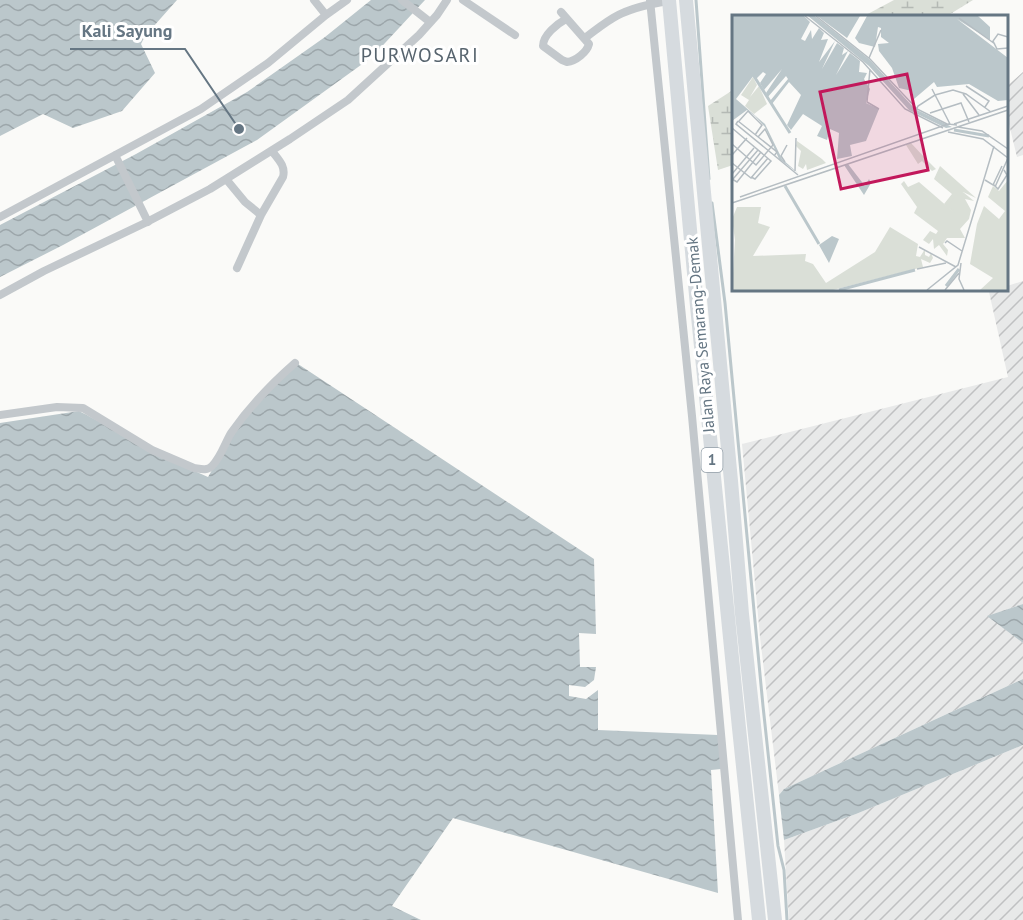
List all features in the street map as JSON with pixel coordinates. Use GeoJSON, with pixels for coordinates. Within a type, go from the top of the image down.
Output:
{"type":"FeatureCollection","features":[{"type":"Feature","properties":{"kind":"highway","name":"Jalan Raya Semarang-Demak"},"geometry":{"type":"LineString","coordinates":[[686,0],[742,614],[775,920]]}},
{"type":"Feature","properties":{"kind":"highway","name":"Jalan Raya Semarang-Demak"},"geometry":{"type":"LineString","coordinates":[[659,2],[684,155],[759,920]]}},
{"type":"Feature","properties":{"kind":"highway"},"geometry":{"type":"LineString","coordinates":[[697,306],[714,303]]}},
{"type":"Feature","properties":{"kind":"street"},"geometry":{"type":"LineString","coordinates":[[314,0],[326,15]]}},
{"type":"Feature","properties":{"kind":"street"},"geometry":{"type":"LineString","coordinates":[[0,217],[116,157],[201,109],[268,63],[347,0]]}},
{"type":"Feature","properties":{"kind":"street"},"geometry":{"type":"LineString","coordinates":[[402,0],[430,22]]}},
{"type":"Feature","properties":{"kind":"street"},"geometry":{"type":"LineString","coordinates":[[0,295],[210,189],[272,151],[348,100],[419,35],[447,0]]}},
{"type":"Feature","properties":{"kind":"street"},"geometry":{"type":"LineString","coordinates":[[463,0],[515,35]]}},
{"type":"Feature","properties":{"kind":"street"},"geometry":{"type":"LineString","coordinates":[[585,38],[613,17],[659,2],[693,428],[738,920]]}},
{"type":"Feature","properties":{"kind":"street"},"geometry":{"type":"LineString","coordinates":[[564,15],[585,38],[589,44],[588,48],[571,62],[562,60],[543,46],[546,37],[561,22],[564,15]]}},
{"type":"Feature","properties":{"kind":"street"},"geometry":{"type":"LineString","coordinates":[[237,268],[261,215],[285,172],[272,151]]}},
{"type":"Feature","properties":{"kind":"street"},"geometry":{"type":"LineString","coordinates":[[116,157],[147,220]]}},
{"type":"Feature","properties":{"kind":"street"},"geometry":{"type":"LineString","coordinates":[[226,179],[245,202],[261,215]]}},
{"type":"Feature","properties":{"kind":"street"},"geometry":{"type":"LineString","coordinates":[[0,415],[57,407],[83,408],[152,450],[201,470],[213,465],[251,405],[295,363]]}},
{"type":"Feature","properties":{"kind":"shaded area"},"geometry":{"type":"Polygon","coordinates":[[[1023,72],[1023,155],[1017,157],[1008,120],[1008,85],[1023,72]]]}},
{"type":"Feature","properties":{"kind":"shaded area"},"geometry":{"type":"Polygon","coordinates":[[[1023,281],[1023,604],[988,616],[1023,643],[1023,679],[784,789],[779,795],[760,637],[742,444],[1008,377],[989,292],[1008,291],[1008,286],[1023,281]]]}},
{"type":"Feature","properties":{"kind":"shaded area"},"geometry":{"type":"Polygon","coordinates":[[[1023,745],[1023,920],[789,920],[784,840],[856,814],[1023,745]]]}},
{"type":"Feature","properties":{"kind":"green space"},"geometry":{"type":"Polygon","coordinates":[[[894,0],[973,0],[949,15],[866,15],[894,0]]]}},
{"type":"Feature","properties":{"kind":"green space"},"geometry":{"type":"Polygon","coordinates":[[[732,91],[732,165],[718,170],[708,106],[732,91]]]}},
{"type":"Feature","properties":{"kind":"water"},"geometry":{"type":"Polygon","coordinates":[[[0,0],[177,0],[145,36],[141,44],[155,73],[122,111],[73,128],[43,114],[0,136],[0,0]]]}},
{"type":"Feature","properties":{"kind":"water"},"geometry":{"type":"Polygon","coordinates":[[[371,0],[425,0],[372,57],[257,140],[0,277],[0,225],[136,154],[247,92],[325,37],[371,0]]]}},
{"type":"Feature","properties":{"kind":"water"},"geometry":{"type":"Polygon","coordinates":[[[298,364],[594,559],[596,634],[579,633],[580,667],[596,667],[594,680],[585,687],[569,685],[569,696],[586,699],[598,690],[598,730],[718,735],[721,769],[711,770],[718,893],[453,818],[392,906],[421,920],[0,920],[0,423],[79,411],[140,443],[147,451],[208,477],[233,434],[260,398],[298,364]]]}},
{"type":"Feature","properties":{"kind":"water"},"geometry":{"type":"Polygon","coordinates":[[[1023,604],[1023,643],[987,616],[1023,604]]]}},
{"type":"Feature","properties":{"kind":"water"},"geometry":{"type":"Polygon","coordinates":[[[1023,679],[1023,745],[856,814],[784,840],[779,795],[784,789],[1023,679]]]}},
{"type":"Feature","properties":{"kind":"waterway"},"geometry":{"type":"LineString","coordinates":[[696,0],[709,179]]}},
{"type":"Feature","properties":{"kind":"waterway"},"geometry":{"type":"LineString","coordinates":[[712,203],[725,303],[763,706],[778,846],[784,870],[787,920]]}},
{"type":"Feature","properties":{"kind":"place","name":"Kali Sayung"},"geometry":{"type":"Point","coordinates":[239,129]}},
{"type":"Feature","properties":{"kind":"district","name":"PURWOSARI"},"geometry":{"type":"Point","coordinates":[420,55]}}]}
